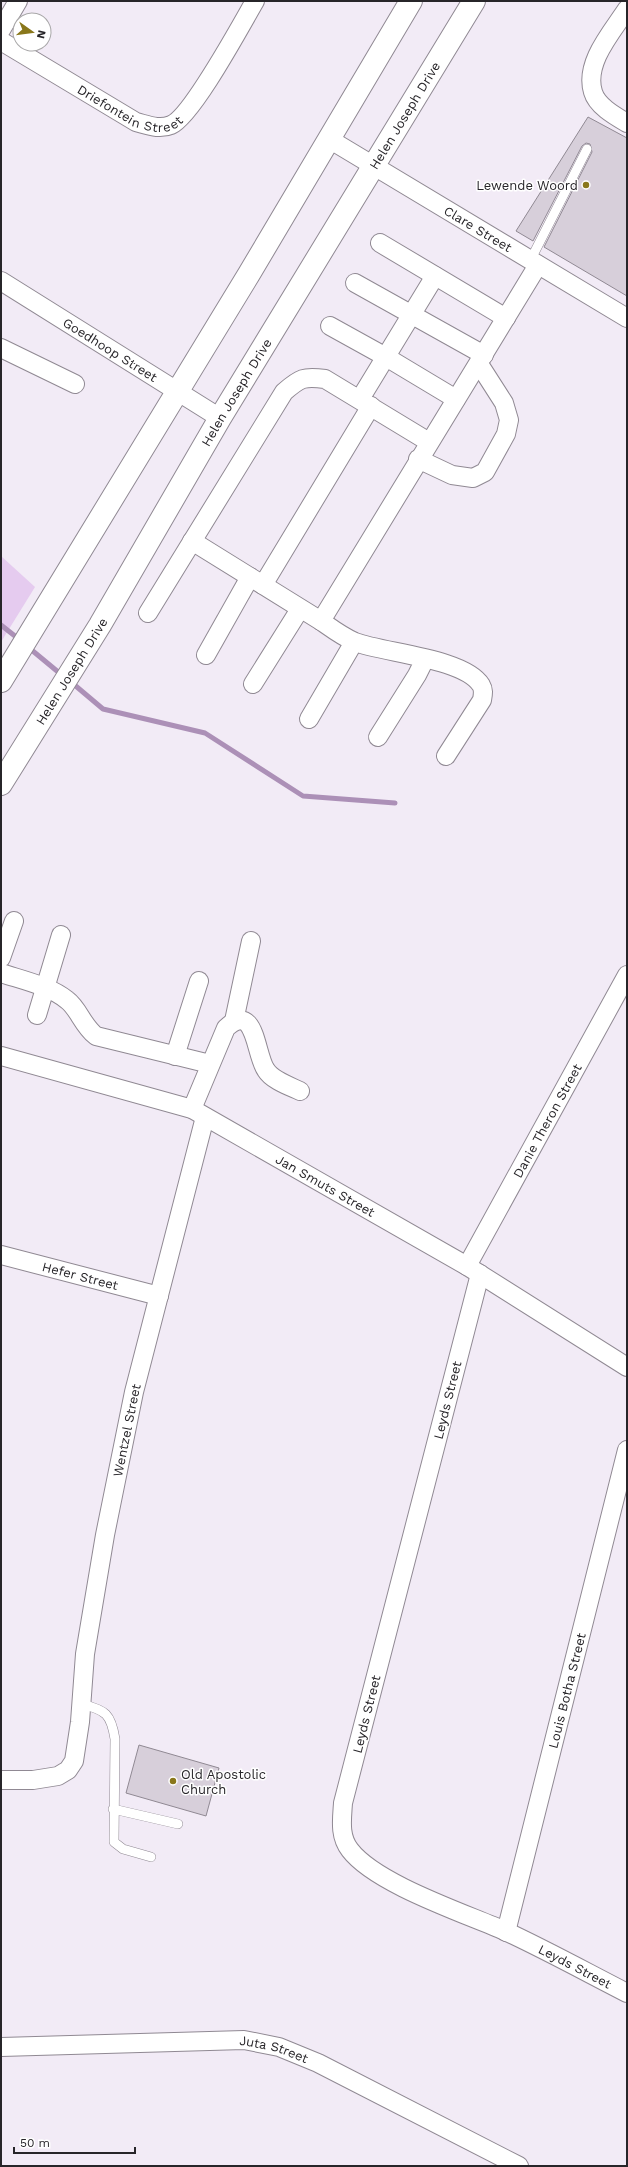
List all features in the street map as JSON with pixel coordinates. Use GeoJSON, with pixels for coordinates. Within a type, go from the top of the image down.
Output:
{"type":"FeatureCollection","features":[{"type":"Feature","properties":{"kind":"street"},"geometry":{"type":"LineString","coordinates":[[1,30],[18,1]]}},
{"type":"Feature","properties":{"kind":"street","name":"Driefontein Street"},"geometry":{"type":"LineString","coordinates":[[1,41],[136,122],[157,128],[171,125],[180,120],[196,99],[255,1]]}},
{"type":"Feature","properties":{"kind":"street"},"geometry":{"type":"LineString","coordinates":[[1,681],[178,390],[411,1]]}},
{"type":"Feature","properties":{"kind":"street","name":"Helen Joseph Drive"},"geometry":{"type":"LineString","coordinates":[[1,784],[100,624],[220,418],[374,168],[474,1]]}},
{"type":"Feature","properties":{"kind":"street"},"geometry":{"type":"LineString","coordinates":[[627,9],[593,64],[591,80],[593,93],[600,104],[627,123]]}},
{"type":"Feature","properties":{"kind":"street","name":"Clare Street"},"geometry":{"type":"LineString","coordinates":[[329,139],[374,168],[627,318]]}},
{"type":"Feature","properties":{"kind":"street"},"geometry":{"type":"LineString","coordinates":[[380,243],[506,318]]}},
{"type":"Feature","properties":{"kind":"street"},"geometry":{"type":"LineString","coordinates":[[321,621],[418,459],[506,318],[534,263]]}},
{"type":"Feature","properties":{"kind":"street"},"geometry":{"type":"LineString","coordinates":[[206,655],[257,581],[365,402],[386,357],[435,276]]}},
{"type":"Feature","properties":{"kind":"street","name":"Goedhoop Street"},"geometry":{"type":"LineString","coordinates":[[1,281],[178,390],[220,418]]}},
{"type":"Feature","properties":{"kind":"street"},"geometry":{"type":"LineString","coordinates":[[356,283],[412,313],[481,359],[504,403],[509,420],[506,434],[499,450],[485,472],[473,478],[452,475],[418,459]]}},
{"type":"Feature","properties":{"kind":"street"},"geometry":{"type":"LineString","coordinates":[[330,326],[386,357],[456,399]]}},
{"type":"Feature","properties":{"kind":"street"},"geometry":{"type":"LineString","coordinates":[[1,348],[75,384]]}},
{"type":"Feature","properties":{"kind":"street"},"geometry":{"type":"LineString","coordinates":[[148,613],[284,392],[296,382],[307,377],[325,379],[429,442]]}},
{"type":"Feature","properties":{"kind":"street"},"geometry":{"type":"LineString","coordinates":[[192,541],[354,642],[425,659],[461,670],[475,679],[481,685],[484,692],[477,711],[446,756]]}},
{"type":"Feature","properties":{"kind":"street"},"geometry":{"type":"LineString","coordinates":[[252,684],[300,609]]}},
{"type":"Feature","properties":{"kind":"street"},"geometry":{"type":"LineString","coordinates":[[309,719],[354,642]]}},
{"type":"Feature","properties":{"kind":"street"},"geometry":{"type":"LineString","coordinates":[[378,737],[417,675],[425,659]]}},
{"type":"Feature","properties":{"kind":"street"},"geometry":{"type":"LineString","coordinates":[[1,958],[14,921]]}},
{"type":"Feature","properties":{"kind":"street"},"geometry":{"type":"LineString","coordinates":[[37,1015],[61,935]]}},
{"type":"Feature","properties":{"kind":"street"},"geometry":{"type":"LineString","coordinates":[[251,941],[234,1021],[239,1019],[246,1022],[253,1030],[266,1071],[272,1076],[300,1091]]}},
{"type":"Feature","properties":{"kind":"street"},"geometry":{"type":"LineString","coordinates":[[1,973],[46,989],[67,1000],[89,1030],[96,1036],[210,1064]]}},
{"type":"Feature","properties":{"kind":"street","name":"Danie Theron Street"},"geometry":{"type":"LineString","coordinates":[[473,1270],[627,975]]}},
{"type":"Feature","properties":{"kind":"street"},"geometry":{"type":"LineString","coordinates":[[175,1056],[199,981]]}},
{"type":"Feature","properties":{"kind":"street","name":"Wentzel Street"},"geometry":{"type":"LineString","coordinates":[[1,1780],[33,1780],[58,1776],[68,1770],[74,1761],[85,1654],[105,1535],[134,1392],[159,1296],[210,1064],[226,1028],[234,1021]]}},
{"type":"Feature","properties":{"kind":"street","name":"Jan Smuts Street"},"geometry":{"type":"LineString","coordinates":[[1,1056],[199,1113],[473,1270],[627,1367]]}},
{"type":"Feature","properties":{"kind":"street","name":"Hefer Street"},"geometry":{"type":"LineString","coordinates":[[1,1255],[159,1296]]}},
{"type":"Feature","properties":{"kind":"street","name":"Leyds Street"},"geometry":{"type":"LineString","coordinates":[[473,1270],[343,1803],[341,1828],[348,1848],[366,1866],[390,1881],[506,1932],[627,1993]]}},
{"type":"Feature","properties":{"kind":"street","name":"Louis Botha Street"},"geometry":{"type":"LineString","coordinates":[[506,1932],[627,1450]]}},
{"type":"Feature","properties":{"kind":"street","name":"Juta Street"},"geometry":{"type":"LineString","coordinates":[[1,2047],[244,2040],[279,2047],[318,2063],[487,2159],[519,2166]]}},
{"type":"Feature","properties":{"kind":"lane"},"geometry":{"type":"LineString","coordinates":[[534,263],[587,149]]}},
{"type":"Feature","properties":{"kind":"lane"},"geometry":{"type":"LineString","coordinates":[[81,1704],[102,1711],[113,1724],[115,1739],[113,1809],[114,1842],[123,1849],[151,1857]]}},
{"type":"Feature","properties":{"kind":"lane"},"geometry":{"type":"LineString","coordinates":[[113,1809],[178,1824]]}},
{"type":"Feature","properties":{"kind":"shaded area"},"geometry":{"type":"Polygon","coordinates":[[[1,556],[35,587],[1,642],[1,556]]]}},
{"type":"Feature","properties":{"kind":"building","name":"Lewende Woord"},"geometry":{"type":"Polygon","coordinates":[[[588,117],[627,138],[627,296],[544,247],[592,152],[590,144],[586,143],[582,146],[533,241],[516,231],[588,117]]]}},
{"type":"Feature","properties":{"kind":"building","name":"Old Apostolic Church"},"geometry":{"type":"Polygon","coordinates":[[[139,1745],[219,1768],[206,1816],[126,1793],[139,1745]]]}},
{"type":"Feature","properties":{"kind":"waterway"},"geometry":{"type":"LineString","coordinates":[[1,625],[20,640]]}},
{"type":"Feature","properties":{"kind":"waterway"},"geometry":{"type":"LineString","coordinates":[[28,647],[63,676]]}},
{"type":"Feature","properties":{"kind":"waterway"},"geometry":{"type":"LineString","coordinates":[[71,682],[103,709],[205,733],[303,796],[395,803]]}},
{"type":"Feature","properties":{"kind":"place","name":"Lewende Woord"},"geometry":{"type":"Point","coordinates":[586,185]}},
{"type":"Feature","properties":{"kind":"place","name":"Old Apostolic Church"},"geometry":{"type":"Point","coordinates":[173,1781]}}]}
